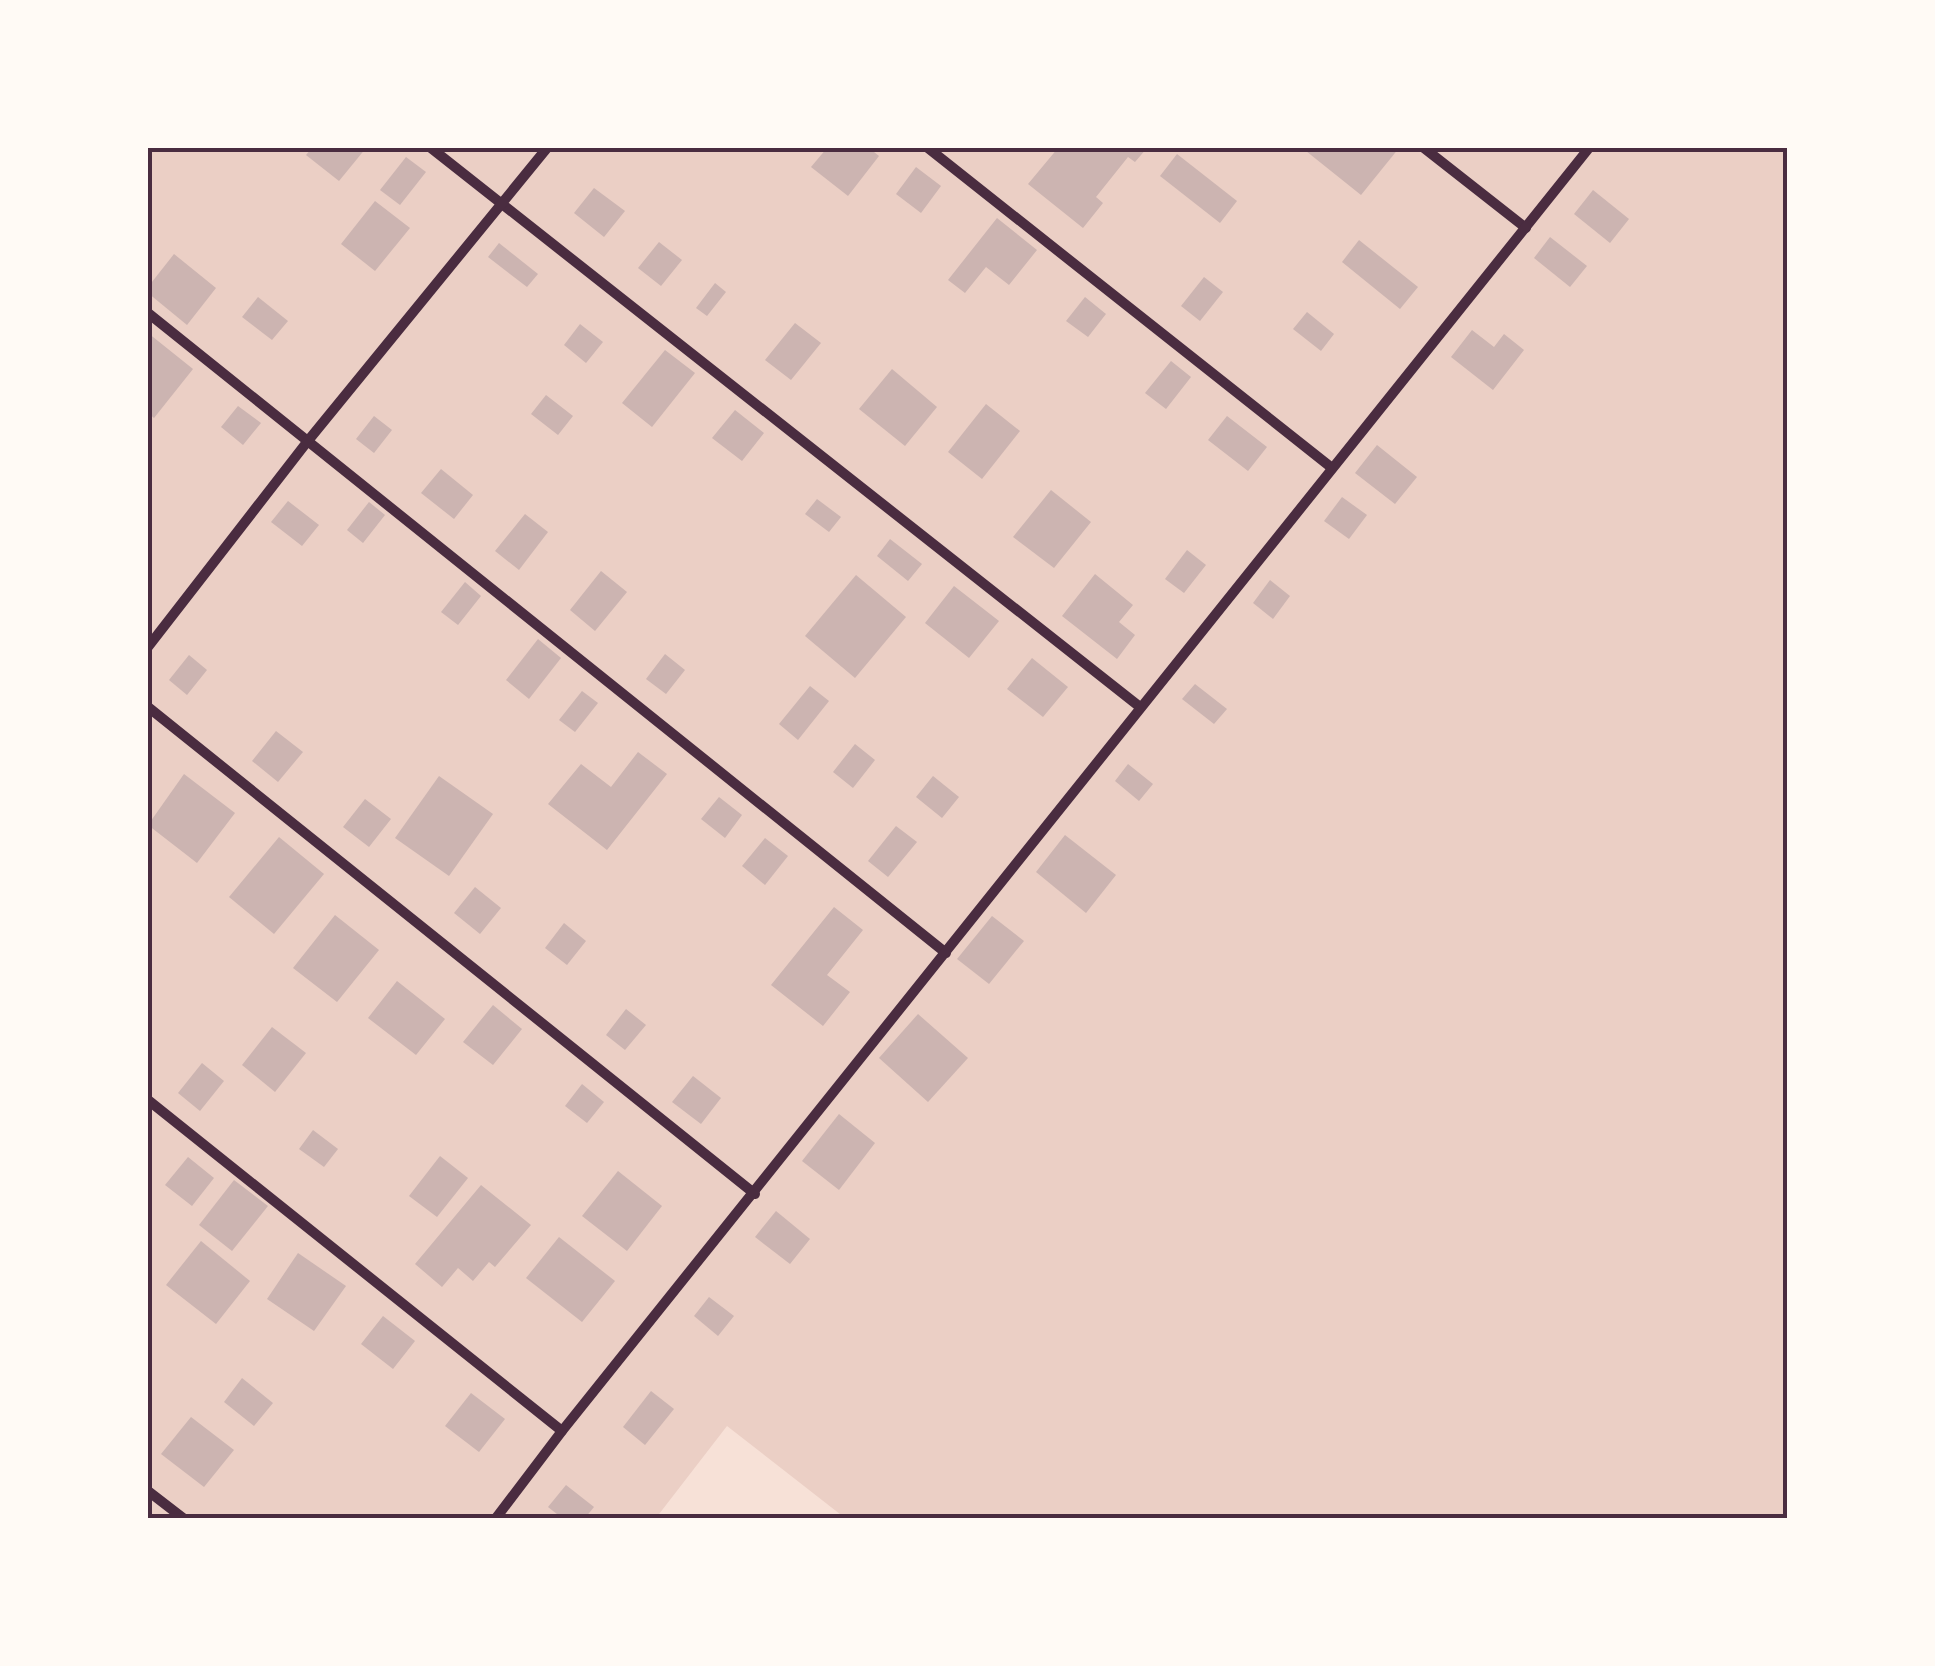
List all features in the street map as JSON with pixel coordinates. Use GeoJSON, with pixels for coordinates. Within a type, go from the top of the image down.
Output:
{"type":"FeatureCollection","features":[{"type":"Feature","properties":{"kind":"street"},"geometry":{"type":"LineString","coordinates":[[431,148],[1140,707]]}},
{"type":"Feature","properties":{"kind":"street"},"geometry":{"type":"LineString","coordinates":[[148,646],[307,442],[547,148]]}},
{"type":"Feature","properties":{"kind":"street"},"geometry":{"type":"LineString","coordinates":[[928,148],[1332,468]]}},
{"type":"Feature","properties":{"kind":"street"},"geometry":{"type":"LineString","coordinates":[[1424,148],[1526,228]]}},
{"type":"Feature","properties":{"kind":"street"},"geometry":{"type":"LineString","coordinates":[[496,1518],[1589,148]]}},
{"type":"Feature","properties":{"kind":"street"},"geometry":{"type":"LineString","coordinates":[[148,313],[946,953]]}},
{"type":"Feature","properties":{"kind":"street"},"geometry":{"type":"LineString","coordinates":[[148,706],[755,1194]]}},
{"type":"Feature","properties":{"kind":"street"},"geometry":{"type":"LineString","coordinates":[[148,1100],[562,1431]]}},
{"type":"Feature","properties":{"kind":"street"},"geometry":{"type":"LineString","coordinates":[[148,1491],[183,1518]]}},
{"type":"Feature","properties":{"kind":"shaded area"},"geometry":{"type":"Polygon","coordinates":[[[148,148],[1787,148],[1787,1518],[845,1518],[727,1426],[656,1518],[148,1518],[148,148]]]}},
{"type":"Feature","properties":{"kind":"building"},"geometry":{"type":"Polygon","coordinates":[[[312,148],[366,148],[339,181],[306,155],[312,148]]]}},
{"type":"Feature","properties":{"kind":"building"},"geometry":{"type":"Polygon","coordinates":[[[827,148],[869,148],[879,156],[848,196],[811,167],[827,148]]]}},
{"type":"Feature","properties":{"kind":"building"},"geometry":{"type":"Polygon","coordinates":[[[1058,148],[1147,148],[1135,162],[1128,157],[1096,197],[1103,203],[1083,228],[1028,184],[1058,148]]]}},
{"type":"Feature","properties":{"kind":"building"},"geometry":{"type":"Polygon","coordinates":[[[1399,148],[1361,195],[1306,151],[1399,148]]]}},
{"type":"Feature","properties":{"kind":"building"},"geometry":{"type":"Polygon","coordinates":[[[1177,154],[1237,201],[1220,223],[1160,176],[1177,154]]]}},
{"type":"Feature","properties":{"kind":"building"},"geometry":{"type":"Polygon","coordinates":[[[406,157],[426,172],[400,205],[380,190],[406,157]]]}},
{"type":"Feature","properties":{"kind":"building"},"geometry":{"type":"Polygon","coordinates":[[[916,167],[941,186],[921,213],[896,194],[916,167]]]}},
{"type":"Feature","properties":{"kind":"building"},"geometry":{"type":"Polygon","coordinates":[[[594,188],[625,211],[604,237],[574,213],[594,188]]]}},
{"type":"Feature","properties":{"kind":"building"},"geometry":{"type":"Polygon","coordinates":[[[1593,190],[1629,219],[1610,243],[1574,214],[1593,190]]]}},
{"type":"Feature","properties":{"kind":"building"},"geometry":{"type":"Polygon","coordinates":[[[375,201],[410,228],[375,271],[341,244],[375,201]]]}},
{"type":"Feature","properties":{"kind":"building"},"geometry":{"type":"Polygon","coordinates":[[[997,218],[1037,250],[1009,285],[986,267],[965,293],[948,280],[997,218]]]}},
{"type":"Feature","properties":{"kind":"building"},"geometry":{"type":"Polygon","coordinates":[[[1550,237],[1587,266],[1570,287],[1534,258],[1550,237]]]}},
{"type":"Feature","properties":{"kind":"building"},"geometry":{"type":"Polygon","coordinates":[[[1359,240],[1418,287],[1400,309],[1342,262],[1359,240]]]}},
{"type":"Feature","properties":{"kind":"building"},"geometry":{"type":"Polygon","coordinates":[[[659,242],[682,260],[661,286],[638,268],[659,242]]]}},
{"type":"Feature","properties":{"kind":"building"},"geometry":{"type":"Polygon","coordinates":[[[499,243],[538,274],[527,287],[488,257],[499,243]]]}},
{"type":"Feature","properties":{"kind":"building"},"geometry":{"type":"Polygon","coordinates":[[[174,254],[216,288],[187,325],[148,293],[148,287],[174,254]]]}},
{"type":"Feature","properties":{"kind":"building"},"geometry":{"type":"Polygon","coordinates":[[[1204,277],[1223,292],[1200,321],[1181,306],[1204,277]]]}},
{"type":"Feature","properties":{"kind":"building"},"geometry":{"type":"Polygon","coordinates":[[[715,283],[726,292],[707,316],[696,308],[715,283]]]}},
{"type":"Feature","properties":{"kind":"building"},"geometry":{"type":"Polygon","coordinates":[[[258,297],[288,321],[272,340],[242,317],[258,297]]]}},
{"type":"Feature","properties":{"kind":"building"},"geometry":{"type":"Polygon","coordinates":[[[1085,297],[1106,314],[1088,337],[1066,321],[1085,297]]]}},
{"type":"Feature","properties":{"kind":"building"},"geometry":{"type":"Polygon","coordinates":[[[1307,312],[1334,334],[1321,351],[1293,329],[1307,312]]]}},
{"type":"Feature","properties":{"kind":"building"},"geometry":{"type":"Polygon","coordinates":[[[795,323],[821,343],[791,380],[765,360],[795,323]]]}},
{"type":"Feature","properties":{"kind":"building"},"geometry":{"type":"Polygon","coordinates":[[[580,324],[603,342],[586,363],[564,345],[580,324]]]}},
{"type":"Feature","properties":{"kind":"building"},"geometry":{"type":"Polygon","coordinates":[[[1472,330],[1494,347],[1504,334],[1524,350],[1493,390],[1451,357],[1472,330]]]}},
{"type":"Feature","properties":{"kind":"building"},"geometry":{"type":"Polygon","coordinates":[[[148,333],[193,369],[154,418],[148,413],[148,333]]]}},
{"type":"Feature","properties":{"kind":"building"},"geometry":{"type":"Polygon","coordinates":[[[665,350],[695,373],[652,427],[622,403],[665,350]]]}},
{"type":"Feature","properties":{"kind":"building"},"geometry":{"type":"Polygon","coordinates":[[[1171,361],[1191,377],[1166,409],[1145,393],[1171,361]]]}},
{"type":"Feature","properties":{"kind":"building"},"geometry":{"type":"Polygon","coordinates":[[[892,369],[937,407],[905,446],[859,409],[892,369]]]}},
{"type":"Feature","properties":{"kind":"building"},"geometry":{"type":"Polygon","coordinates":[[[546,395],[573,416],[558,435],[531,414],[546,395]]]}},
{"type":"Feature","properties":{"kind":"building"},"geometry":{"type":"Polygon","coordinates":[[[986,404],[1020,431],[982,479],[948,452],[986,404]]]}},
{"type":"Feature","properties":{"kind":"building"},"geometry":{"type":"Polygon","coordinates":[[[238,406],[261,423],[243,445],[221,427],[238,406]]]}},
{"type":"Feature","properties":{"kind":"building"},"geometry":{"type":"Polygon","coordinates":[[[735,410],[764,433],[742,461],[712,438],[735,410]]]}},
{"type":"Feature","properties":{"kind":"building"},"geometry":{"type":"Polygon","coordinates":[[[374,416],[392,430],[374,453],[356,439],[374,416]]]}},
{"type":"Feature","properties":{"kind":"building"},"geometry":{"type":"Polygon","coordinates":[[[1227,416],[1267,447],[1248,471],[1208,440],[1227,416]]]}},
{"type":"Feature","properties":{"kind":"building"},"geometry":{"type":"Polygon","coordinates":[[[1377,445],[1417,477],[1395,504],[1355,473],[1377,445]]]}},
{"type":"Feature","properties":{"kind":"building"},"geometry":{"type":"Polygon","coordinates":[[[441,469],[473,495],[454,519],[421,493],[441,469]]]}},
{"type":"Feature","properties":{"kind":"building"},"geometry":{"type":"Polygon","coordinates":[[[1051,490],[1091,522],[1054,568],[1013,537],[1051,490]]]}},
{"type":"Feature","properties":{"kind":"building"},"geometry":{"type":"Polygon","coordinates":[[[1342,497],[1367,515],[1349,539],[1324,521],[1342,497]]]}},
{"type":"Feature","properties":{"kind":"building"},"geometry":{"type":"Polygon","coordinates":[[[817,499],[841,517],[829,532],[805,514],[817,499]]]}},
{"type":"Feature","properties":{"kind":"building"},"geometry":{"type":"Polygon","coordinates":[[[288,501],[319,525],[302,546],[271,522],[288,501]]]}},
{"type":"Feature","properties":{"kind":"building"},"geometry":{"type":"Polygon","coordinates":[[[369,502],[385,515],[363,543],[347,530],[369,502]]]}},
{"type":"Feature","properties":{"kind":"building"},"geometry":{"type":"Polygon","coordinates":[[[525,514],[548,532],[519,570],[495,551],[525,514]]]}},
{"type":"Feature","properties":{"kind":"building"},"geometry":{"type":"Polygon","coordinates":[[[890,539],[922,564],[908,581],[877,556],[890,539]]]}},
{"type":"Feature","properties":{"kind":"building"},"geometry":{"type":"Polygon","coordinates":[[[1187,550],[1206,565],[1184,593],[1165,579],[1187,550]]]}},
{"type":"Feature","properties":{"kind":"building"},"geometry":{"type":"Polygon","coordinates":[[[601,571],[627,592],[595,631],[570,610],[601,571]]]}},
{"type":"Feature","properties":{"kind":"building"},"geometry":{"type":"Polygon","coordinates":[[[1095,574],[1133,605],[1119,622],[1135,635],[1117,659],[1062,616],[1095,574]]]}},
{"type":"Feature","properties":{"kind":"building"},"geometry":{"type":"Polygon","coordinates":[[[856,575],[906,617],[855,678],[805,636],[856,575]]]}},
{"type":"Feature","properties":{"kind":"building"},"geometry":{"type":"Polygon","coordinates":[[[1270,580],[1290,596],[1273,619],[1253,603],[1270,580]]]}},
{"type":"Feature","properties":{"kind":"building"},"geometry":{"type":"Polygon","coordinates":[[[465,582],[481,596],[458,625],[441,612],[465,582]]]}},
{"type":"Feature","properties":{"kind":"building"},"geometry":{"type":"Polygon","coordinates":[[[954,586],[999,621],[969,658],[925,623],[954,586]]]}},
{"type":"Feature","properties":{"kind":"building"},"geometry":{"type":"Polygon","coordinates":[[[538,639],[561,658],[529,699],[506,680],[538,639]]]}},
{"type":"Feature","properties":{"kind":"building"},"geometry":{"type":"Polygon","coordinates":[[[665,654],[685,670],[666,694],[646,679],[665,654]]]}},
{"type":"Feature","properties":{"kind":"building"},"geometry":{"type":"Polygon","coordinates":[[[189,655],[207,670],[187,695],[169,680],[189,655]]]}},
{"type":"Feature","properties":{"kind":"building"},"geometry":{"type":"Polygon","coordinates":[[[1032,658],[1068,687],[1043,717],[1007,689],[1032,658]]]}},
{"type":"Feature","properties":{"kind":"building"},"geometry":{"type":"Polygon","coordinates":[[[1195,684],[1227,709],[1214,724],[1182,699],[1195,684]]]}},
{"type":"Feature","properties":{"kind":"building"},"geometry":{"type":"Polygon","coordinates":[[[810,686],[829,701],[798,740],[779,724],[810,686]]]}},
{"type":"Feature","properties":{"kind":"building"},"geometry":{"type":"Polygon","coordinates":[[[582,691],[598,703],[575,732],[559,720],[582,691]]]}},
{"type":"Feature","properties":{"kind":"building"},"geometry":{"type":"Polygon","coordinates":[[[276,731],[303,752],[278,782],[252,761],[276,731]]]}},
{"type":"Feature","properties":{"kind":"building"},"geometry":{"type":"Polygon","coordinates":[[[855,744],[875,760],[853,788],[833,772],[855,744]]]}},
{"type":"Feature","properties":{"kind":"building"},"geometry":{"type":"Polygon","coordinates":[[[638,752],[667,774],[607,850],[548,804],[581,764],[611,787],[638,752]]]}},
{"type":"Feature","properties":{"kind":"building"},"geometry":{"type":"Polygon","coordinates":[[[1128,764],[1153,784],[1139,801],[1115,781],[1128,764]]]}},
{"type":"Feature","properties":{"kind":"building"},"geometry":{"type":"Polygon","coordinates":[[[184,774],[235,813],[197,863],[148,825],[184,774]]]}},
{"type":"Feature","properties":{"kind":"building"},"geometry":{"type":"Polygon","coordinates":[[[439,776],[493,814],[449,876],[395,838],[439,776]]]}},
{"type":"Feature","properties":{"kind":"building"},"geometry":{"type":"Polygon","coordinates":[[[933,776],[959,797],[942,818],[916,797],[933,776]]]}},
{"type":"Feature","properties":{"kind":"building"},"geometry":{"type":"Polygon","coordinates":[[[719,797],[742,815],[725,838],[701,819],[719,797]]]}},
{"type":"Feature","properties":{"kind":"building"},"geometry":{"type":"Polygon","coordinates":[[[365,799],[391,819],[369,847],[343,827],[365,799]]]}},
{"type":"Feature","properties":{"kind":"building"},"geometry":{"type":"Polygon","coordinates":[[[896,826],[917,842],[888,877],[868,861],[896,826]]]}},
{"type":"Feature","properties":{"kind":"building"},"geometry":{"type":"Polygon","coordinates":[[[1065,835],[1116,875],[1086,913],[1036,872],[1065,835]]]}},
{"type":"Feature","properties":{"kind":"building"},"geometry":{"type":"Polygon","coordinates":[[[279,837],[324,874],[274,934],[229,897],[279,837]]]}},
{"type":"Feature","properties":{"kind":"building"},"geometry":{"type":"Polygon","coordinates":[[[765,838],[788,856],[765,885],[742,866],[765,838]]]}},
{"type":"Feature","properties":{"kind":"building"},"geometry":{"type":"Polygon","coordinates":[[[475,887],[501,908],[480,934],[454,913],[475,887]]]}},
{"type":"Feature","properties":{"kind":"building"},"geometry":{"type":"Polygon","coordinates":[[[834,907],[863,930],[827,975],[850,992],[823,1026],[771,985],[834,907]]]}},
{"type":"Feature","properties":{"kind":"building"},"geometry":{"type":"Polygon","coordinates":[[[335,915],[379,950],[337,1002],[293,968],[335,915]]]}},
{"type":"Feature","properties":{"kind":"building"},"geometry":{"type":"Polygon","coordinates":[[[992,916],[1024,941],[989,984],[957,959],[992,916]]]}},
{"type":"Feature","properties":{"kind":"building"},"geometry":{"type":"Polygon","coordinates":[[[564,923],[586,941],[567,965],[545,948],[564,923]]]}},
{"type":"Feature","properties":{"kind":"building"},"geometry":{"type":"Polygon","coordinates":[[[397,981],[445,1019],[416,1055],[368,1018],[397,981]]]}},
{"type":"Feature","properties":{"kind":"building"},"geometry":{"type":"Polygon","coordinates":[[[493,1005],[522,1029],[493,1065],[463,1042],[493,1005]]]}},
{"type":"Feature","properties":{"kind":"building"},"geometry":{"type":"Polygon","coordinates":[[[626,1009],[646,1025],[625,1050],[606,1035],[626,1009]]]}},
{"type":"Feature","properties":{"kind":"building"},"geometry":{"type":"Polygon","coordinates":[[[918,1014],[968,1058],[928,1102],[879,1058],[918,1014]]]}},
{"type":"Feature","properties":{"kind":"building"},"geometry":{"type":"Polygon","coordinates":[[[272,1027],[306,1053],[275,1092],[242,1065],[272,1027]]]}},
{"type":"Feature","properties":{"kind":"building"},"geometry":{"type":"Polygon","coordinates":[[[202,1063],[224,1081],[200,1111],[178,1093],[202,1063]]]}},
{"type":"Feature","properties":{"kind":"building"},"geometry":{"type":"Polygon","coordinates":[[[693,1076],[721,1098],[701,1124],[672,1102],[693,1076]]]}},
{"type":"Feature","properties":{"kind":"building"},"geometry":{"type":"Polygon","coordinates":[[[582,1084],[604,1102],[587,1123],[565,1106],[582,1084]]]}},
{"type":"Feature","properties":{"kind":"building"},"geometry":{"type":"Polygon","coordinates":[[[839,1114],[875,1143],[839,1190],[802,1161],[839,1114]]]}},
{"type":"Feature","properties":{"kind":"building"},"geometry":{"type":"Polygon","coordinates":[[[313,1130],[338,1149],[324,1167],[299,1149],[313,1130]]]}},
{"type":"Feature","properties":{"kind":"building"},"geometry":{"type":"Polygon","coordinates":[[[440,1156],[468,1178],[437,1217],[409,1196],[440,1156]]]}},
{"type":"Feature","properties":{"kind":"building"},"geometry":{"type":"Polygon","coordinates":[[[188,1157],[214,1178],[192,1206],[165,1185],[188,1157]]]}},
{"type":"Feature","properties":{"kind":"building"},"geometry":{"type":"Polygon","coordinates":[[[618,1171],[662,1206],[627,1251],[582,1216],[618,1171]]]}},
{"type":"Feature","properties":{"kind":"building"},"geometry":{"type":"Polygon","coordinates":[[[234,1180],[268,1206],[232,1251],[199,1225],[234,1180]]]}},
{"type":"Feature","properties":{"kind":"building"},"geometry":{"type":"Polygon","coordinates":[[[481,1185],[531,1225],[495,1267],[489,1262],[473,1281],[458,1268],[442,1287],[415,1264],[481,1185]]]}},
{"type":"Feature","properties":{"kind":"building"},"geometry":{"type":"Polygon","coordinates":[[[776,1211],[810,1239],[790,1264],[755,1237],[776,1211]]]}},
{"type":"Feature","properties":{"kind":"building"},"geometry":{"type":"Polygon","coordinates":[[[559,1237],[615,1281],[582,1322],[526,1278],[559,1237]]]}},
{"type":"Feature","properties":{"kind":"building"},"geometry":{"type":"Polygon","coordinates":[[[201,1241],[250,1281],[216,1324],[166,1285],[201,1241]]]}},
{"type":"Feature","properties":{"kind":"building"},"geometry":{"type":"Polygon","coordinates":[[[298,1253],[346,1286],[314,1331],[267,1299],[298,1253]]]}},
{"type":"Feature","properties":{"kind":"building"},"geometry":{"type":"Polygon","coordinates":[[[709,1297],[734,1316],[718,1336],[694,1316],[709,1297]]]}},
{"type":"Feature","properties":{"kind":"building"},"geometry":{"type":"Polygon","coordinates":[[[383,1316],[415,1341],[393,1369],[361,1344],[383,1316]]]}},
{"type":"Feature","properties":{"kind":"building"},"geometry":{"type":"Polygon","coordinates":[[[242,1378],[273,1403],[254,1426],[224,1402],[242,1378]]]}},
{"type":"Feature","properties":{"kind":"building"},"geometry":{"type":"Polygon","coordinates":[[[651,1391],[674,1409],[645,1445],[623,1427],[651,1391]]]}},
{"type":"Feature","properties":{"kind":"building"},"geometry":{"type":"Polygon","coordinates":[[[471,1393],[505,1419],[479,1452],[445,1426],[471,1393]]]}},
{"type":"Feature","properties":{"kind":"building"},"geometry":{"type":"Polygon","coordinates":[[[191,1417],[234,1450],[204,1487],[161,1454],[191,1417]]]}},
{"type":"Feature","properties":{"kind":"building"},"geometry":{"type":"Polygon","coordinates":[[[566,1485],[594,1507],[585,1518],[562,1518],[548,1507],[566,1485]]]}}]}
